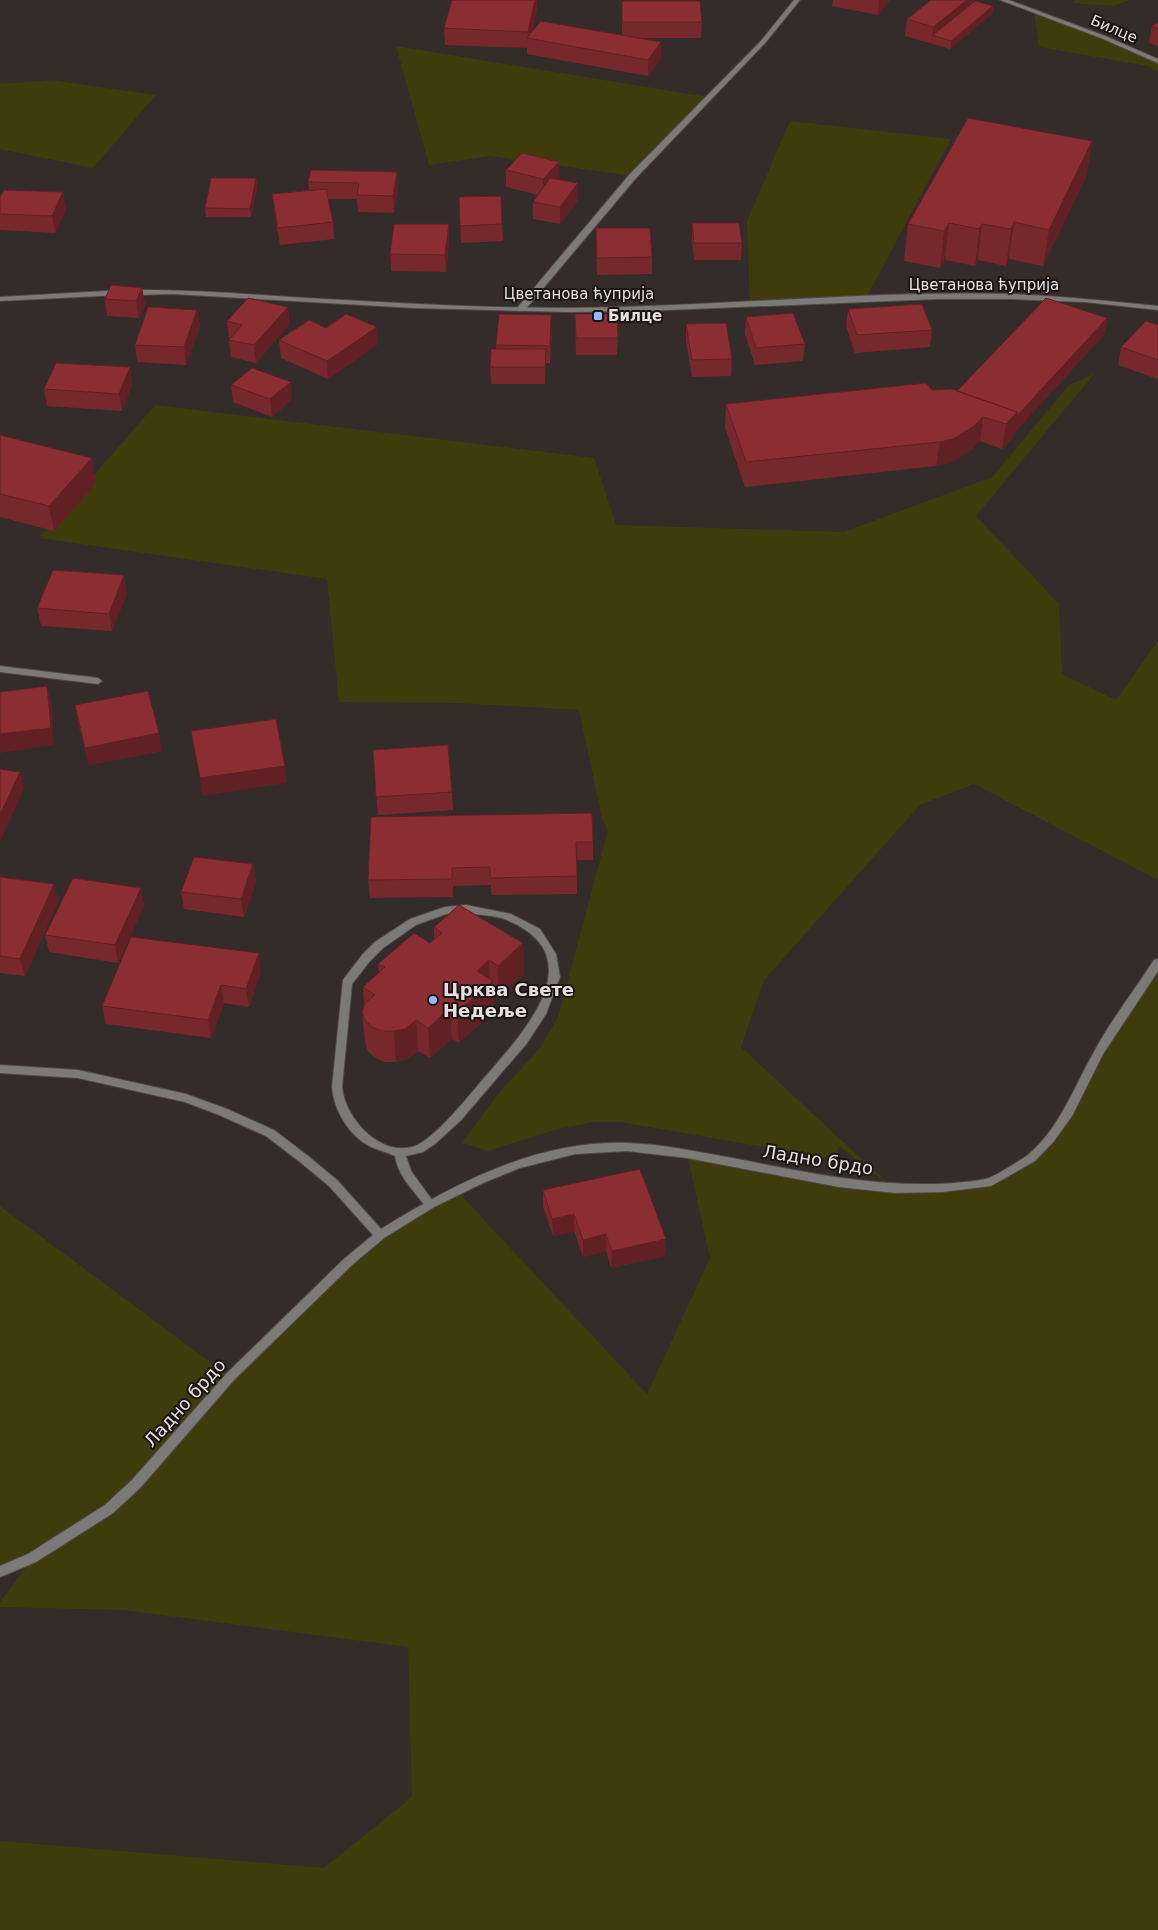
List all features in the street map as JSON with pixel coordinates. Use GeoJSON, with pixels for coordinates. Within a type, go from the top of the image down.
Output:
{"type":"FeatureCollection","features":[{"type":"Feature","properties":{"kind":"street"},"geometry":{"type":"LineString","coordinates":[[521,309],[633,176],[763,42],[797,0]]}},
{"type":"Feature","properties":{"kind":"street","name":"Билце"},"geometry":{"type":"LineString","coordinates":[[1003,0],[1103,37],[1158,61]]}},
{"type":"Feature","properties":{"kind":"street","name":"Цветанова ћуприја"},"geometry":{"type":"LineString","coordinates":[[0,299],[98,293],[199,292],[329,302],[572,310],[948,297],[1084,300],[1158,308]]}},
{"type":"Feature","properties":{"kind":"street"},"geometry":{"type":"LineString","coordinates":[[0,669],[98,681]]}},
{"type":"Feature","properties":{"kind":"street"},"geometry":{"type":"LineString","coordinates":[[466,909],[508,916],[537,932],[551,954],[555,977],[541,1014],[523,1040],[457,1117],[431,1141],[419,1149],[400,1154],[372,1143],[362,1135],[348,1120],[338,1099],[337,1087],[347,983],[366,958],[379,945],[413,922],[445,911],[466,909]]}},
{"type":"Feature","properties":{"kind":"street","name":"Ладно брдо"},"geometry":{"type":"LineString","coordinates":[[0,1572],[32,1558],[109,1509],[136,1484],[230,1377],[341,1268],[380,1236],[430,1204],[479,1180],[518,1164],[575,1150],[627,1147],[687,1154],[839,1184],[894,1189],[942,1188],[991,1182],[1031,1158],[1050,1138],[1068,1113],[1099,1052],[1158,963]]}},
{"type":"Feature","properties":{"kind":"street"},"geometry":{"type":"LineString","coordinates":[[0,1069],[78,1074],[186,1098],[270,1133],[304,1159],[332,1184],[380,1236]]}},
{"type":"Feature","properties":{"kind":"street"},"geometry":{"type":"LineString","coordinates":[[400,1154],[401,1164],[405,1173],[430,1204]]}},
{"type":"Feature","properties":{"kind":"shaded area"},"geometry":{"type":"Polygon","coordinates":[[[1076,0],[1129,0],[1113,6],[1072,3],[1076,0]]]}},
{"type":"Feature","properties":{"kind":"shaded area"},"geometry":{"type":"Polygon","coordinates":[[[1034,11],[1158,61],[1158,71],[1148,66],[1039,47],[1034,11]]]}},
{"type":"Feature","properties":{"kind":"shaded area"},"geometry":{"type":"Polygon","coordinates":[[[396,46],[708,97],[633,176],[490,156],[429,165],[396,46]]]}},
{"type":"Feature","properties":{"kind":"shaded area"},"geometry":{"type":"Polygon","coordinates":[[[51,80],[156,95],[93,168],[0,149],[0,84],[51,80]]]}},
{"type":"Feature","properties":{"kind":"shaded area"},"geometry":{"type":"Polygon","coordinates":[[[790,121],[951,139],[865,300],[750,304],[747,221],[790,121]]]}},
{"type":"Feature","properties":{"kind":"shaded area"},"geometry":{"type":"Polygon","coordinates":[[[1094,374],[976,516],[1059,604],[1062,674],[1116,700],[1158,641],[1158,880],[974,784],[920,805],[764,980],[741,1047],[894,1189],[839,1146],[834,1159],[620,1122],[593,1122],[554,1130],[488,1151],[462,1143],[499,1093],[541,1047],[558,1017],[608,830],[602,818],[579,710],[455,703],[339,702],[327,579],[39,538],[155,405],[594,458],[616,525],[844,532],[992,477],[1069,385],[1094,374]]]}},
{"type":"Feature","properties":{"kind":"shaded area"},"geometry":{"type":"Polygon","coordinates":[[[1158,963],[1158,1930],[0,1930],[0,1841],[324,1868],[412,1797],[408,1647],[123,1610],[0,1607],[0,1602],[32,1559],[0,1572],[0,1206],[230,1377],[380,1235],[457,1191],[647,1394],[710,1258],[687,1154],[894,1189],[991,1182],[1031,1158],[1050,1138],[1158,963]]]}},
{"type":"Feature","properties":{"kind":"building"},"geometry":{"type":"Polygon","coordinates":[[[452,0],[535,0],[528,32],[444,28],[452,0]]]}},
{"type":"Feature","properties":{"kind":"building"},"geometry":{"type":"Polygon","coordinates":[[[931,0],[967,0],[933,27],[907,19],[931,0]]]}},
{"type":"Feature","properties":{"kind":"building"},"geometry":{"type":"Polygon","coordinates":[[[622,1],[700,1],[702,22],[622,22],[622,1]]]}},
{"type":"Feature","properties":{"kind":"building"},"geometry":{"type":"Polygon","coordinates":[[[975,1],[993,6],[951,41],[933,35],[975,1]]]}},
{"type":"Feature","properties":{"kind":"building"},"geometry":{"type":"Polygon","coordinates":[[[541,21],[661,42],[648,60],[527,38],[541,21]]]}},
{"type":"Feature","properties":{"kind":"building"},"geometry":{"type":"Polygon","coordinates":[[[1158,22],[1158,29],[1152,26],[1158,22]]]}},
{"type":"Feature","properties":{"kind":"building"},"geometry":{"type":"Polygon","coordinates":[[[968,118],[1092,141],[1049,230],[1014,222],[1011,229],[982,224],[979,229],[949,223],[944,231],[908,224],[968,118]]]}},
{"type":"Feature","properties":{"kind":"building"},"geometry":{"type":"Polygon","coordinates":[[[522,153],[559,162],[543,179],[506,170],[522,153]]]}},
{"type":"Feature","properties":{"kind":"building"},"geometry":{"type":"Polygon","coordinates":[[[311,170],[397,172],[393,196],[357,195],[359,183],[308,182],[311,170]]]}},
{"type":"Feature","properties":{"kind":"building"},"geometry":{"type":"Polygon","coordinates":[[[211,178],[256,178],[250,209],[205,208],[211,178]]]}},
{"type":"Feature","properties":{"kind":"building"},"geometry":{"type":"Polygon","coordinates":[[[550,178],[578,183],[560,207],[533,202],[550,178]]]}},
{"type":"Feature","properties":{"kind":"building"},"geometry":{"type":"Polygon","coordinates":[[[326,189],[333,222],[278,228],[272,194],[326,189]]]}},
{"type":"Feature","properties":{"kind":"building"},"geometry":{"type":"Polygon","coordinates":[[[4,190],[63,192],[52,216],[0,214],[0,197],[4,190]]]}},
{"type":"Feature","properties":{"kind":"building"},"geometry":{"type":"Polygon","coordinates":[[[501,196],[502,224],[460,226],[459,197],[501,196]]]}},
{"type":"Feature","properties":{"kind":"building"},"geometry":{"type":"Polygon","coordinates":[[[692,223],[739,223],[742,243],[694,243],[692,223]]]}},
{"type":"Feature","properties":{"kind":"building"},"geometry":{"type":"Polygon","coordinates":[[[394,224],[449,224],[445,255],[390,254],[394,224]]]}},
{"type":"Feature","properties":{"kind":"building"},"geometry":{"type":"Polygon","coordinates":[[[596,228],[650,228],[652,257],[597,258],[596,228]]]}},
{"type":"Feature","properties":{"kind":"building"},"geometry":{"type":"Polygon","coordinates":[[[111,285],[142,288],[136,301],[105,299],[111,285]]]}},
{"type":"Feature","properties":{"kind":"building"},"geometry":{"type":"Polygon","coordinates":[[[248,298],[288,307],[254,345],[229,340],[242,325],[227,321],[248,298]]]}},
{"type":"Feature","properties":{"kind":"building"},"geometry":{"type":"Polygon","coordinates":[[[1046,298],[1107,318],[1017,416],[1017,412],[957,391],[1046,298]]]}},
{"type":"Feature","properties":{"kind":"building"},"geometry":{"type":"Polygon","coordinates":[[[922,304],[932,330],[857,335],[848,309],[922,304]]]}},
{"type":"Feature","properties":{"kind":"building"},"geometry":{"type":"Polygon","coordinates":[[[148,307],[197,310],[184,347],[135,345],[148,307]]]}},
{"type":"Feature","properties":{"kind":"building"},"geometry":{"type":"Polygon","coordinates":[[[793,313],[805,344],[756,348],[746,317],[793,313]]]}},
{"type":"Feature","properties":{"kind":"building"},"geometry":{"type":"Polygon","coordinates":[[[346,314],[377,327],[327,361],[279,340],[309,320],[326,328],[346,314]]]}},
{"type":"Feature","properties":{"kind":"building"},"geometry":{"type":"Polygon","coordinates":[[[499,314],[551,315],[550,346],[496,345],[499,314]]]}},
{"type":"Feature","properties":{"kind":"building"},"geometry":{"type":"Polygon","coordinates":[[[575,314],[617,314],[618,338],[576,338],[575,314]]]}},
{"type":"Feature","properties":{"kind":"building"},"geometry":{"type":"Polygon","coordinates":[[[1146,321],[1158,325],[1158,360],[1121,347],[1146,321]]]}},
{"type":"Feature","properties":{"kind":"building"},"geometry":{"type":"Polygon","coordinates":[[[726,323],[732,359],[692,360],[686,324],[726,323]]]}},
{"type":"Feature","properties":{"kind":"building"},"geometry":{"type":"Polygon","coordinates":[[[491,349],[546,349],[545,367],[490,367],[491,349]]]}},
{"type":"Feature","properties":{"kind":"building"},"geometry":{"type":"Polygon","coordinates":[[[56,363],[130,367],[119,394],[44,389],[56,363]]]}},
{"type":"Feature","properties":{"kind":"building"},"geometry":{"type":"Polygon","coordinates":[[[252,368],[291,382],[270,399],[231,385],[252,368]]]}},
{"type":"Feature","properties":{"kind":"building"},"geometry":{"type":"Polygon","coordinates":[[[926,383],[932,390],[952,389],[1017,412],[1006,424],[983,417],[974,426],[953,439],[940,442],[746,462],[726,404],[926,383]]]}},
{"type":"Feature","properties":{"kind":"building"},"geometry":{"type":"Polygon","coordinates":[[[0,435],[92,458],[49,506],[0,494],[0,435]]]}},
{"type":"Feature","properties":{"kind":"building"},"geometry":{"type":"Polygon","coordinates":[[[53,570],[124,575],[109,614],[37,608],[53,570]]]}},
{"type":"Feature","properties":{"kind":"building"},"geometry":{"type":"Polygon","coordinates":[[[47,686],[51,728],[0,734],[0,692],[47,686]]]}},
{"type":"Feature","properties":{"kind":"building"},"geometry":{"type":"Polygon","coordinates":[[[148,691],[159,733],[85,748],[75,705],[148,691]]]}},
{"type":"Feature","properties":{"kind":"building"},"geometry":{"type":"Polygon","coordinates":[[[276,719],[285,766],[200,778],[191,731],[276,719]]]}},
{"type":"Feature","properties":{"kind":"building"},"geometry":{"type":"Polygon","coordinates":[[[448,745],[452,792],[376,797],[373,750],[448,745]]]}},
{"type":"Feature","properties":{"kind":"building"},"geometry":{"type":"Polygon","coordinates":[[[0,769],[20,772],[0,815],[0,769]]]}},
{"type":"Feature","properties":{"kind":"building"},"geometry":{"type":"Polygon","coordinates":[[[592,813],[593,842],[576,842],[577,876],[490,878],[490,867],[452,868],[452,879],[368,880],[371,817],[592,813]]]}},
{"type":"Feature","properties":{"kind":"building"},"geometry":{"type":"Polygon","coordinates":[[[194,857],[253,864],[241,899],[181,892],[194,857]]]}},
{"type":"Feature","properties":{"kind":"building"},"geometry":{"type":"Polygon","coordinates":[[[0,877],[54,884],[20,959],[0,956],[0,877]]]}},
{"type":"Feature","properties":{"kind":"building"},"geometry":{"type":"Polygon","coordinates":[[[73,878],[141,888],[115,945],[45,935],[73,878]]]}},
{"type":"Feature","properties":{"kind":"building"},"geometry":{"type":"Polygon","coordinates":[[[459,905],[523,943],[498,966],[489,960],[477,971],[493,981],[457,1012],[450,1008],[428,1028],[416,1020],[405,1029],[394,1031],[382,1031],[372,1027],[365,1020],[362,1012],[365,1003],[375,995],[363,987],[385,967],[378,964],[414,933],[430,943],[442,933],[434,927],[459,905]]]}},
{"type":"Feature","properties":{"kind":"building"},"geometry":{"type":"Polygon","coordinates":[[[131,937],[259,953],[246,989],[221,985],[208,1020],[102,1006],[131,937]]]}},
{"type":"Feature","properties":{"kind":"building"},"geometry":{"type":"Polygon","coordinates":[[[640,1169],[666,1239],[612,1251],[606,1234],[583,1240],[574,1214],[552,1219],[543,1190],[640,1169]]]}},
{"type":"Feature","properties":{"kind":"place","name":"Билце"},"geometry":{"type":"Point","coordinates":[598,316]}},
{"type":"Feature","properties":{"kind":"place","name":"Црква Свете Недеље"},"geometry":{"type":"Point","coordinates":[433,1000]}}]}
